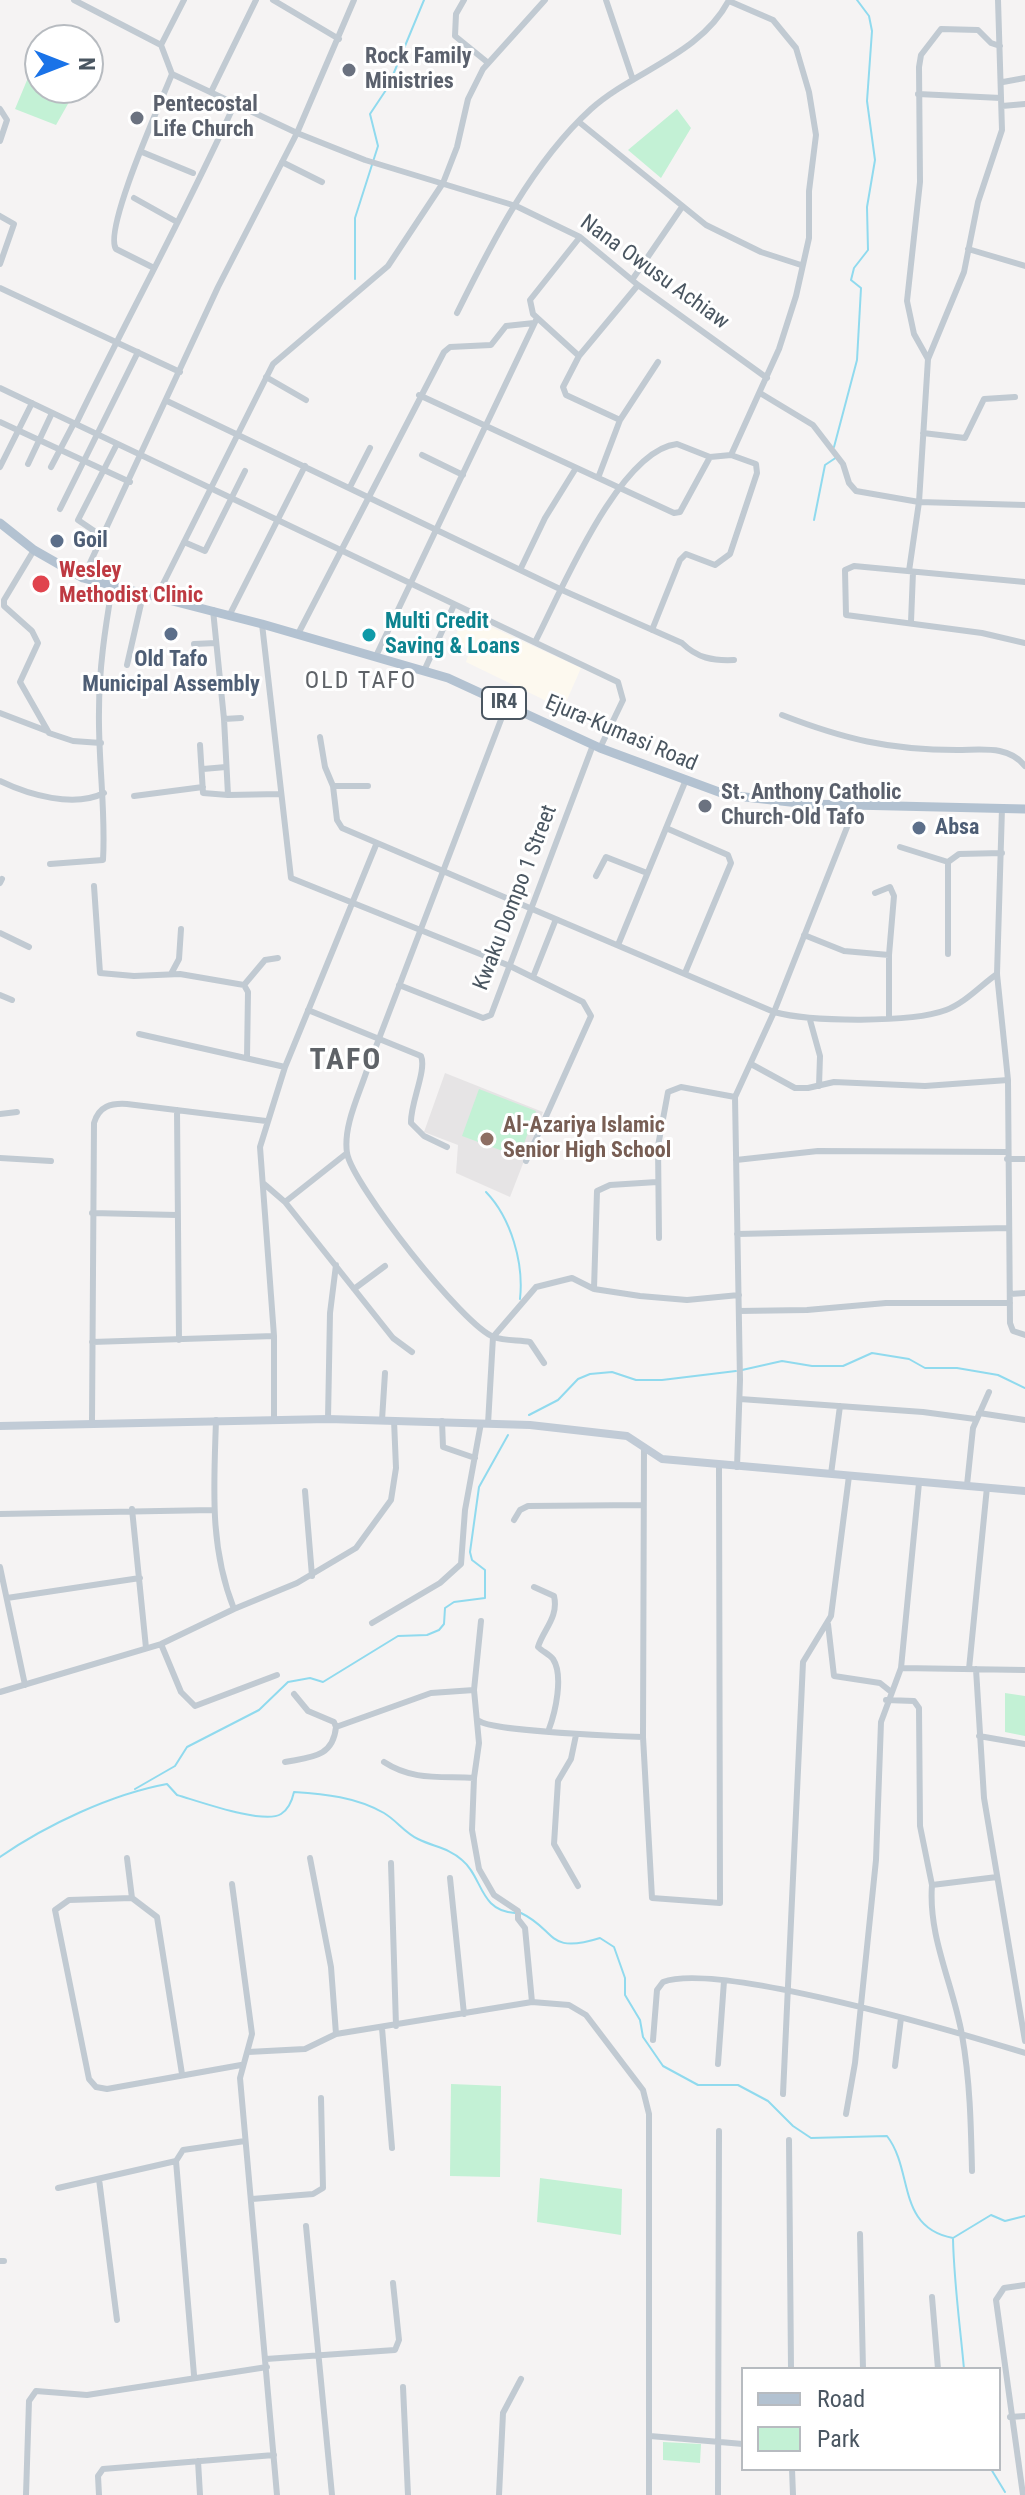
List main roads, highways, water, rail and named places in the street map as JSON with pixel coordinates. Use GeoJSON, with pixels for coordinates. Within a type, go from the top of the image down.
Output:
{"type":"FeatureCollection","features":[{"type":"Feature","properties":{"kind":"main road","name":"Ejura-Kumasi Road"},"geometry":{"type":"LineString","coordinates":[[0,523],[34,550],[83,578],[112,588],[213,610],[424,671],[685,782],[751,801],[855,807],[1025,809]]}},
{"type":"Feature","properties":{"kind":"waterway"},"geometry":{"type":"LineString","coordinates":[[355,279],[355,218],[378,146],[370,114],[388,87],[424,0]]}},
{"type":"Feature","properties":{"kind":"waterway"},"geometry":{"type":"LineString","coordinates":[[834,447],[857,360],[861,288],[851,280],[854,268],[868,250],[867,207],[875,160],[867,101],[872,31],[869,16],[857,0]]}},
{"type":"Feature","properties":{"kind":"waterway"},"geometry":{"type":"LineString","coordinates":[[814,520],[825,465],[837,457]]}},
{"type":"Feature","properties":{"kind":"waterway"},"geometry":{"type":"LineString","coordinates":[[486,1192],[502,1215],[514,1242],[520,1271],[520,1299]]}},
{"type":"Feature","properties":{"kind":"waterway"},"geometry":{"type":"LineString","coordinates":[[742,1370],[782,1361],[812,1366],[843,1366],[872,1353],[909,1359],[925,1368],[957,1368],[998,1375],[1025,1388]]}},
{"type":"Feature","properties":{"kind":"waterway"},"geometry":{"type":"LineString","coordinates":[[529,1415],[558,1400],[578,1379],[590,1374],[612,1372],[636,1380],[662,1380],[736,1371]]}},
{"type":"Feature","properties":{"kind":"waterway"},"geometry":{"type":"LineString","coordinates":[[135,1789],[175,1766],[187,1747],[259,1710],[288,1682],[310,1678],[323,1682],[398,1636],[427,1635],[439,1630],[444,1624],[445,1608],[454,1602],[485,1598],[485,1570],[472,1560],[470,1552],[479,1487],[508,1435]]}},
{"type":"Feature","properties":{"kind":"waterway"},"geometry":{"type":"LineString","coordinates":[[0,1857],[80,1812],[124,1795],[167,1784],[177,1795],[261,1817],[273,1817],[284,1812],[294,1792],[317,1794],[340,1797],[373,1808],[413,1836],[452,1853],[469,1867],[494,1906],[515,1913]]}},
{"type":"Feature","properties":{"kind":"waterway"},"geometry":{"type":"LineString","coordinates":[[521,1913],[561,1942],[583,1943],[600,1938],[614,1947],[625,1978],[625,1995],[640,2020],[643,2037],[663,2066],[698,2085],[738,2085],[768,2101],[793,2126],[811,2138],[887,2136],[901,2165],[914,2210],[922,2222],[935,2232],[953,2238],[991,2215],[1005,2221],[1025,2216]]}},
{"type":"Feature","properties":{"kind":"waterway"},"geometry":{"type":"LineString","coordinates":[[953,2239],[964,2367]]}},
{"type":"Feature","properties":{"kind":"waterway"},"geometry":{"type":"LineString","coordinates":[[992,2471],[1005,2492]]}},
{"type":"Feature","properties":{"kind":"place","name":"Rock Family Ministries"},"geometry":{"type":"Point","coordinates":[349,70]}},
{"type":"Feature","properties":{"kind":"place","name":"Pentecostal Life Church"},"geometry":{"type":"Point","coordinates":[137,118]}},
{"type":"Feature","properties":{"kind":"place","name":"Goil"},"geometry":{"type":"Point","coordinates":[57,541]}},
{"type":"Feature","properties":{"kind":"place","name":"Wesley Methodist Clinic"},"geometry":{"type":"Point","coordinates":[41,584]}},
{"type":"Feature","properties":{"kind":"place","name":"Old Tafo Municipal Assembly"},"geometry":{"type":"Point","coordinates":[171,634]}},
{"type":"Feature","properties":{"kind":"place","name":"Multi Credit Saving & Loans"},"geometry":{"type":"Point","coordinates":[369,635]}},
{"type":"Feature","properties":{"kind":"place","name":"St. Anthony Catholic Church-Old Tafo"},"geometry":{"type":"Point","coordinates":[705,806]}},
{"type":"Feature","properties":{"kind":"place","name":"Absa"},"geometry":{"type":"Point","coordinates":[919,828]}},
{"type":"Feature","properties":{"kind":"place","name":"Al-Azariya Islamic Senior High School"},"geometry":{"type":"Point","coordinates":[487,1139]}},
{"type":"Feature","properties":{"kind":"district","name":"OLD TAFO"},"geometry":{"type":"Point","coordinates":[361,682]}},
{"type":"Feature","properties":{"kind":"district","name":"TAFO"},"geometry":{"type":"Point","coordinates":[346,1061]}}]}
